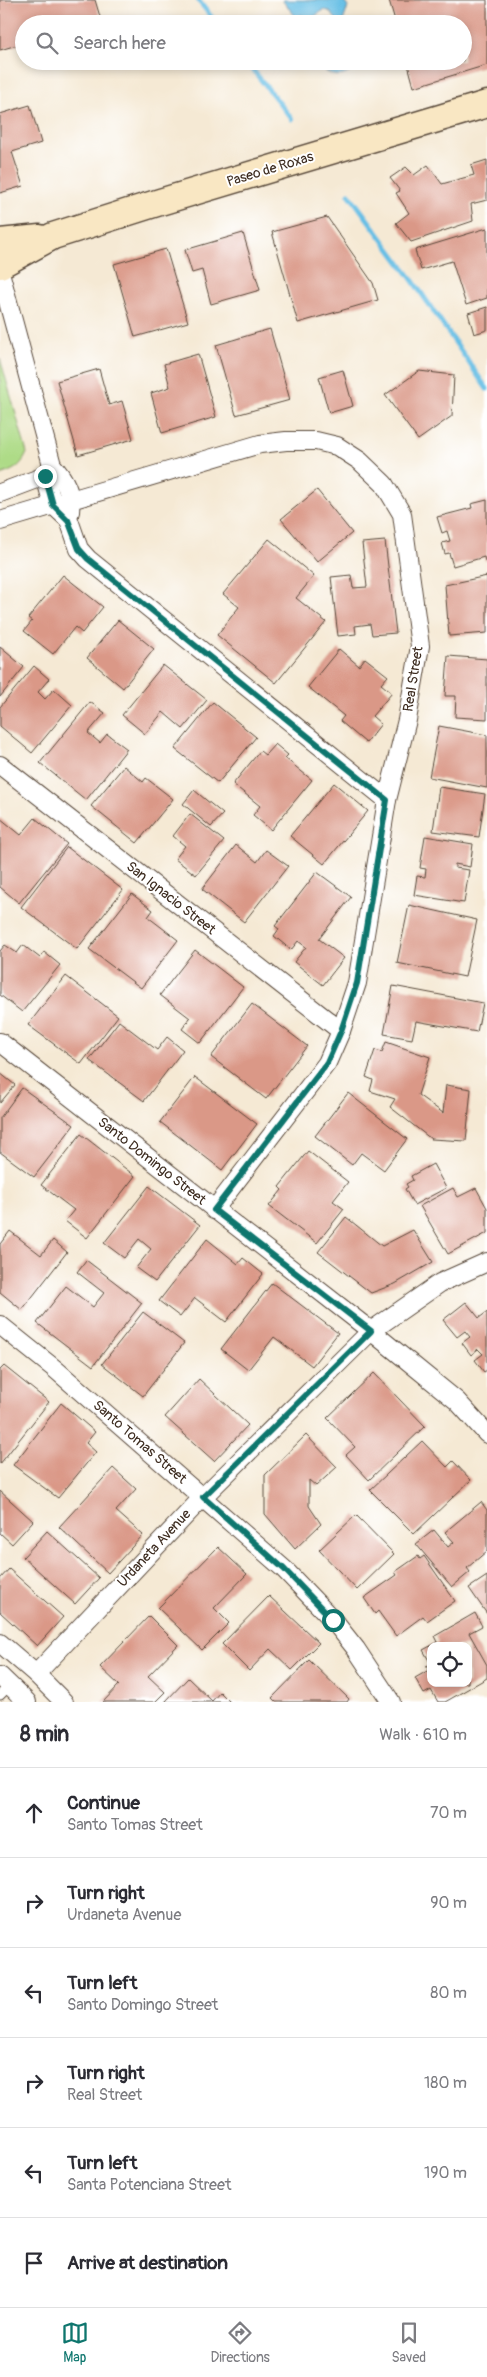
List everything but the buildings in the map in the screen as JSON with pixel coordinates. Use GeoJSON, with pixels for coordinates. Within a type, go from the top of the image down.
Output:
{"type":"FeatureCollection","features":[{"type":"Feature","properties":{"kind":"main road","name":"Paseo de Roxas"},"geometry":{"type":"LineString","coordinates":[[0,265],[53,236],[169,199],[487,104]]}},
{"type":"Feature","properties":{"kind":"main road","name":"Paseo de Roxas"},"geometry":{"type":"LineString","coordinates":[[0,242],[53,236]]}},
{"type":"Feature","properties":{"kind":"street"},"geometry":{"type":"LineString","coordinates":[[0,272],[49,470],[53,505],[68,520],[79,549],[88,559],[387,800]]}},
{"type":"Feature","properties":{"kind":"street","name":"Real Street"},"geometry":{"type":"LineString","coordinates":[[0,521],[260,444],[286,441],[316,441],[337,446],[360,461],[384,484],[402,514],[420,646],[412,693],[387,800],[357,983],[341,1031],[327,1063],[214,1210]]}},
{"type":"Feature","properties":{"kind":"street"},"geometry":{"type":"LineString","coordinates":[[0,493],[49,470],[63,476],[71,500],[68,520]]}},
{"type":"Feature","properties":{"kind":"street","name":"San Ignacio Street"},"geometry":{"type":"LineString","coordinates":[[0,765],[341,1031]]}},
{"type":"Feature","properties":{"kind":"street","name":"Santo Domingo Street"},"geometry":{"type":"LineString","coordinates":[[0,1042],[371,1331],[457,1401],[487,1434]]}},
{"type":"Feature","properties":{"kind":"street","name":"Urdaneta Avenue"},"geometry":{"type":"LineString","coordinates":[[36,1674],[203,1497],[371,1331],[440,1283],[487,1262]]}},
{"type":"Feature","properties":{"kind":"street","name":"Santo Tomas Street"},"geometry":{"type":"LineString","coordinates":[[0,1325],[55,1369],[284,1569],[333,1620],[356,1649],[391,1702]]}},
{"type":"Feature","properties":{"kind":"street"},"geometry":{"type":"LineString","coordinates":[[0,1643],[36,1674],[64,1702]]}},
{"type":"Feature","properties":{"kind":"street"},"geometry":{"type":"LineString","coordinates":[[3,1685],[27,1702]]}},
{"type":"Feature","properties":{"kind":"green space"},"geometry":{"type":"Polygon","coordinates":[[[0,358],[27,453],[22,462],[16,467],[0,475],[0,358]]]}},
{"type":"Feature","properties":{"kind":"water"},"geometry":{"type":"Polygon","coordinates":[[[282,0],[343,0],[348,7],[345,15],[332,15],[329,11],[323,10],[316,15],[294,15],[282,0]]]}},
{"type":"Feature","properties":{"kind":"water"},"geometry":{"type":"Polygon","coordinates":[[[324,70],[352,70],[338,76],[324,70]]]}},
{"type":"Feature","properties":{"kind":"waterway"},"geometry":{"type":"LineString","coordinates":[[198,0],[210,15]]}},
{"type":"Feature","properties":{"kind":"waterway"},"geometry":{"type":"LineString","coordinates":[[253,70],[292,119]]}},
{"type":"Feature","properties":{"kind":"waterway"},"geometry":{"type":"LineString","coordinates":[[349,194],[411,278],[487,389]]}},
{"type":"Feature","properties":{"kind":"route"},"geometry":{"type":"LineString","coordinates":[[45,476],[53,505],[68,520],[79,549],[88,559],[387,800],[357,983],[341,1031],[327,1063],[214,1210],[371,1331],[203,1497],[284,1569],[333,1620]]}}]}
